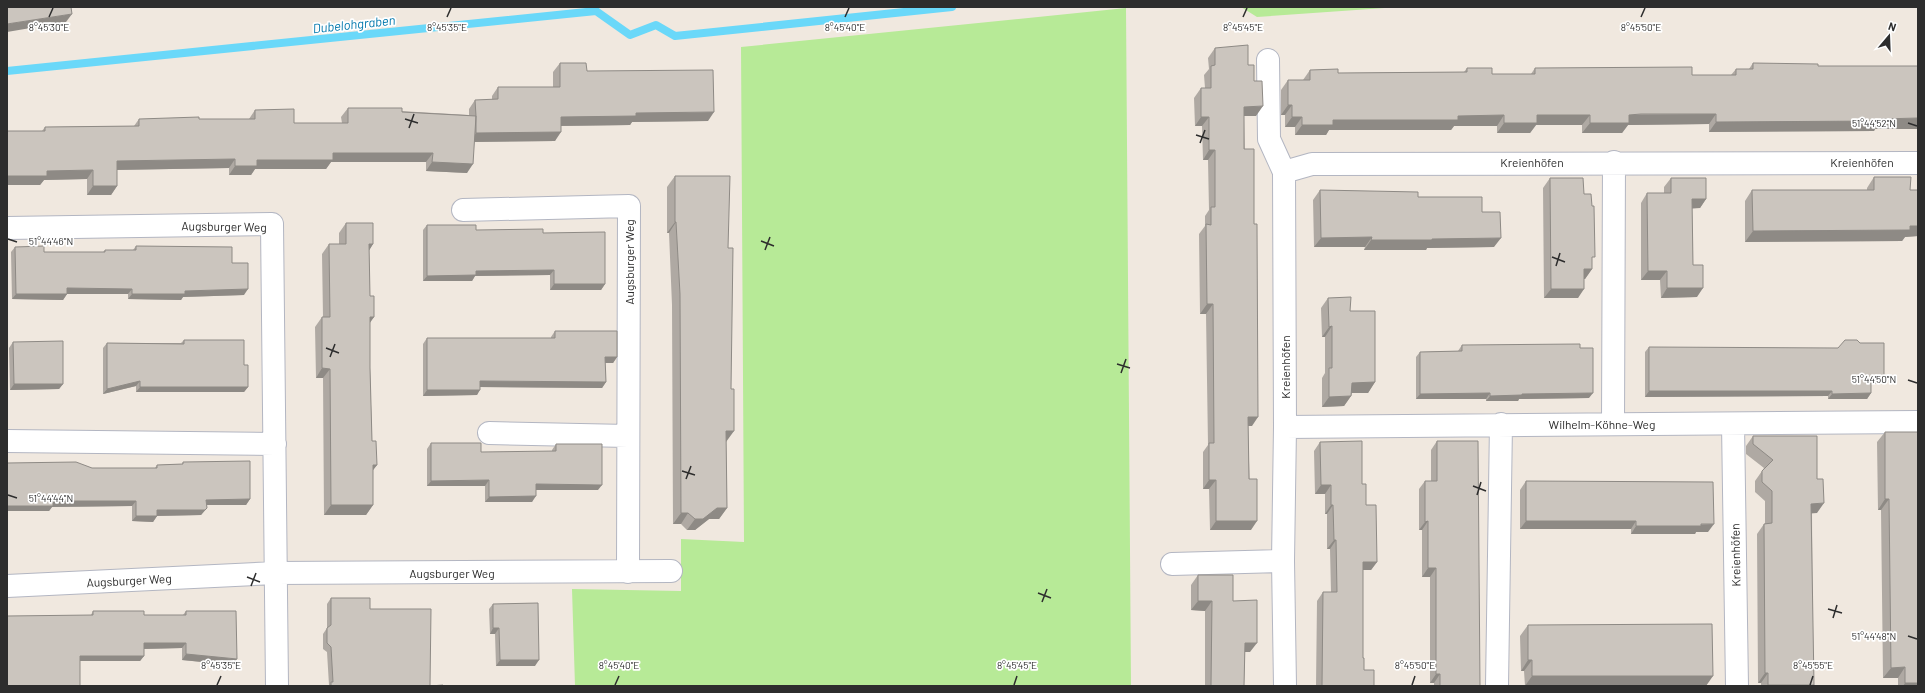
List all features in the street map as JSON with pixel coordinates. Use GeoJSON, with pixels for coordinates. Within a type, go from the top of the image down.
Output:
{"type":"FeatureCollection","features":[{"type":"Feature","properties":{"kind":"street","name":"Kreienhöfen"},"geometry":{"type":"LineString","coordinates":[[1268,60],[1269,139],[1284,172],[1285,427],[1283,561],[1285,686]]}},
{"type":"Feature","properties":{"kind":"street"},"geometry":{"type":"LineString","coordinates":[[1613,424],[1614,162]]}},
{"type":"Feature","properties":{"kind":"street","name":"Kreienhöfen"},"geometry":{"type":"LineString","coordinates":[[1284,172],[1312,164],[1918,162]]}},
{"type":"Feature","properties":{"kind":"street","name":"Augsburger Weg"},"geometry":{"type":"LineString","coordinates":[[463,210],[630,206],[628,572]]}},
{"type":"Feature","properties":{"kind":"street","name":"Augsburger Weg"},"geometry":{"type":"LineString","coordinates":[[7,228],[272,224],[277,686]]}},
{"type":"Feature","properties":{"kind":"street","name":"Wilhelm-Köhne-Weg"},"geometry":{"type":"LineString","coordinates":[[1285,427],[1501,424],[1918,422]]}},
{"type":"Feature","properties":{"kind":"street"},"geometry":{"type":"LineString","coordinates":[[1497,686],[1501,424]]}},
{"type":"Feature","properties":{"kind":"street","name":"Kreienhöfen"},"geometry":{"type":"LineString","coordinates":[[1733,424],[1737,686]]}},
{"type":"Feature","properties":{"kind":"street"},"geometry":{"type":"LineString","coordinates":[[490,432],[628,436]]}},
{"type":"Feature","properties":{"kind":"street"},"geometry":{"type":"LineString","coordinates":[[7,441],[275,444]]}},
{"type":"Feature","properties":{"kind":"street"},"geometry":{"type":"LineString","coordinates":[[1172,564],[1283,561]]}},
{"type":"Feature","properties":{"kind":"street","name":"Augsburger Weg"},"geometry":{"type":"LineString","coordinates":[[7,586],[275,573],[671,571]]}},
{"type":"Feature","properties":{"kind":"green space"},"geometry":{"type":"Polygon","coordinates":[[[1241,7],[1399,7],[1257,17],[1241,7]]]}},
{"type":"Feature","properties":{"kind":"green space"},"geometry":{"type":"Polygon","coordinates":[[[1126,8],[1131,686],[575,686],[572,589],[681,591],[681,539],[744,542],[741,47],[1126,8]]]}},
{"type":"Feature","properties":{"kind":"building"},"geometry":{"type":"Polygon","coordinates":[[[7,7],[71,7],[72,14],[7,24],[7,7]]]}},
{"type":"Feature","properties":{"kind":"building"},"geometry":{"type":"Polygon","coordinates":[[[1248,45],[1248,65],[1254,65],[1254,81],[1262,81],[1263,106],[1244,107],[1244,149],[1254,149],[1254,224],[1257,224],[1258,417],[1248,417],[1249,479],[1257,479],[1257,521],[1216,521],[1216,480],[1209,480],[1209,443],[1214,443],[1213,304],[1207,304],[1206,224],[1211,225],[1211,207],[1215,207],[1215,150],[1209,150],[1209,117],[1201,117],[1201,88],[1211,88],[1211,66],[1215,65],[1215,48],[1248,45]]]}},
{"type":"Feature","properties":{"kind":"building"},"geometry":{"type":"Polygon","coordinates":[[[560,63],[586,63],[587,71],[713,70],[714,112],[636,113],[636,116],[561,117],[561,132],[476,133],[475,100],[498,99],[498,87],[560,87],[560,63]]]}},
{"type":"Feature","properties":{"kind":"building"},"geometry":{"type":"Polygon","coordinates":[[[1753,63],[1818,64],[1818,66],[1918,66],[1918,118],[1881,119],[1881,121],[1716,122],[1716,114],[1641,114],[1629,115],[1629,123],[1590,123],[1590,115],[1537,115],[1537,123],[1504,123],[1504,115],[1458,116],[1458,120],[1333,120],[1333,125],[1302,125],[1302,117],[1292,117],[1292,105],[1288,105],[1288,80],[1310,80],[1310,70],[1338,69],[1338,73],[1467,72],[1467,68],[1492,68],[1492,74],[1535,74],[1535,68],[1692,67],[1692,75],[1736,75],[1736,69],[1753,69],[1753,63]]]}},
{"type":"Feature","properties":{"kind":"building"},"geometry":{"type":"Polygon","coordinates":[[[348,108],[402,108],[402,112],[476,116],[473,164],[432,162],[433,153],[333,153],[333,160],[257,160],[257,166],[235,166],[235,159],[117,161],[117,186],[93,186],[93,170],[47,171],[47,176],[7,176],[7,131],[45,131],[45,127],[139,126],[139,119],[199,117],[199,119],[255,119],[255,110],[294,109],[294,123],[348,123],[348,108]]]}},
{"type":"Feature","properties":{"kind":"building"},"geometry":{"type":"Polygon","coordinates":[[[675,176],[730,176],[728,248],[733,248],[731,389],[734,389],[734,431],[726,431],[727,508],[717,508],[703,519],[695,519],[688,513],[681,513],[680,294],[675,222],[675,176]]]}},
{"type":"Feature","properties":{"kind":"building"},"geometry":{"type":"Polygon","coordinates":[[[1874,177],[1911,177],[1910,190],[1918,190],[1918,226],[1910,226],[1910,230],[1753,231],[1752,190],[1874,190],[1874,177]]]}},
{"type":"Feature","properties":{"kind":"building"},"geometry":{"type":"Polygon","coordinates":[[[1550,178],[1583,178],[1584,194],[1591,194],[1592,206],[1594,206],[1595,257],[1592,257],[1592,269],[1584,269],[1584,289],[1551,289],[1550,178]]]}},
{"type":"Feature","properties":{"kind":"building"},"geometry":{"type":"Polygon","coordinates":[[[1671,178],[1706,178],[1706,199],[1692,199],[1693,265],[1703,265],[1703,288],[1667,288],[1667,271],[1648,271],[1647,193],[1671,193],[1671,178]]]}},
{"type":"Feature","properties":{"kind":"building"},"geometry":{"type":"Polygon","coordinates":[[[1320,190],[1418,192],[1418,197],[1482,197],[1482,212],[1500,212],[1501,238],[1371,240],[1372,237],[1321,238],[1320,190]]]}},
{"type":"Feature","properties":{"kind":"building"},"geometry":{"type":"Polygon","coordinates":[[[346,223],[373,223],[373,244],[369,244],[370,296],[374,296],[374,317],[370,317],[370,368],[372,441],[376,441],[377,465],[373,465],[373,505],[331,505],[330,369],[322,368],[322,317],[330,317],[329,244],[346,244],[346,223]]]}},
{"type":"Feature","properties":{"kind":"building"},"geometry":{"type":"Polygon","coordinates":[[[427,225],[476,225],[476,230],[543,229],[543,233],[605,232],[605,284],[554,284],[554,270],[476,271],[476,275],[427,276],[427,225]]]}},
{"type":"Feature","properties":{"kind":"building"},"geometry":{"type":"Polygon","coordinates":[[[44,246],[44,252],[105,252],[105,250],[136,250],[136,246],[232,247],[232,263],[248,263],[248,289],[185,291],[185,294],[132,294],[132,289],[67,288],[67,294],[16,294],[15,247],[44,246]]]}},
{"type":"Feature","properties":{"kind":"building"},"geometry":{"type":"Polygon","coordinates":[[[1351,297],[1350,311],[1375,311],[1375,382],[1352,383],[1351,396],[1329,397],[1329,368],[1332,368],[1332,326],[1329,327],[1328,298],[1351,297]]]}},
{"type":"Feature","properties":{"kind":"building"},"geometry":{"type":"Polygon","coordinates":[[[555,331],[617,331],[617,357],[605,357],[606,382],[480,381],[480,390],[427,390],[427,338],[555,338],[555,331]]]}},
{"type":"Feature","properties":{"kind":"building"},"geometry":{"type":"Polygon","coordinates":[[[184,340],[244,340],[244,365],[248,365],[248,387],[140,387],[140,381],[107,389],[107,343],[184,344],[184,340]]]}},
{"type":"Feature","properties":{"kind":"building"},"geometry":{"type":"Polygon","coordinates":[[[1845,340],[1857,340],[1860,343],[1884,343],[1884,378],[1871,379],[1871,393],[1832,394],[1832,391],[1649,391],[1649,347],[1838,348],[1845,340]]]}},
{"type":"Feature","properties":{"kind":"building"},"geometry":{"type":"Polygon","coordinates":[[[63,341],[63,384],[14,384],[13,342],[63,341]]]}},
{"type":"Feature","properties":{"kind":"building"},"geometry":{"type":"Polygon","coordinates":[[[1580,344],[1580,348],[1593,348],[1593,393],[1490,396],[1490,393],[1420,394],[1420,352],[1462,351],[1462,345],[1580,344]]]}},
{"type":"Feature","properties":{"kind":"building"},"geometry":{"type":"Polygon","coordinates":[[[1885,432],[1918,432],[1918,683],[1905,683],[1905,667],[1891,668],[1889,499],[1885,499],[1885,432]]]}},
{"type":"Feature","properties":{"kind":"building"},"geometry":{"type":"Polygon","coordinates":[[[1753,436],[1817,436],[1817,479],[1823,479],[1824,503],[1811,504],[1814,685],[1768,685],[1768,673],[1765,673],[1764,524],[1772,523],[1772,491],[1762,482],[1762,471],[1773,460],[1753,444],[1753,436]]]}},
{"type":"Feature","properties":{"kind":"building"},"geometry":{"type":"Polygon","coordinates":[[[1362,441],[1362,484],[1366,484],[1366,505],[1376,505],[1377,562],[1363,562],[1364,670],[1374,670],[1374,686],[1322,686],[1323,592],[1337,592],[1336,540],[1334,540],[1331,485],[1321,485],[1320,442],[1362,441]]]}},
{"type":"Feature","properties":{"kind":"building"},"geometry":{"type":"Polygon","coordinates":[[[1437,441],[1478,441],[1480,686],[1440,686],[1440,674],[1436,674],[1436,568],[1428,568],[1428,521],[1425,522],[1425,481],[1437,481],[1437,441]]]}},
{"type":"Feature","properties":{"kind":"building"},"geometry":{"type":"Polygon","coordinates":[[[431,443],[481,443],[481,452],[556,451],[556,444],[602,444],[602,485],[536,484],[536,496],[489,497],[489,480],[431,481],[431,443]]]}},
{"type":"Feature","properties":{"kind":"building"},"geometry":{"type":"Polygon","coordinates":[[[250,461],[250,499],[206,500],[207,508],[205,510],[157,510],[157,516],[136,516],[136,501],[53,501],[53,506],[7,506],[7,463],[76,462],[92,468],[157,468],[157,465],[183,464],[183,462],[250,461]]]}},
{"type":"Feature","properties":{"kind":"building"},"geometry":{"type":"Polygon","coordinates":[[[1526,481],[1713,482],[1714,524],[1701,524],[1701,526],[1636,526],[1636,521],[1526,521],[1526,481]]]}},
{"type":"Feature","properties":{"kind":"building"},"geometry":{"type":"Polygon","coordinates":[[[1198,575],[1233,575],[1233,601],[1257,600],[1257,643],[1245,643],[1244,686],[1211,686],[1212,601],[1198,601],[1198,575]]]}},
{"type":"Feature","properties":{"kind":"building"},"geometry":{"type":"Polygon","coordinates":[[[331,598],[370,598],[370,609],[431,609],[430,686],[331,686],[331,682],[333,682],[331,647],[327,643],[327,628],[331,625],[331,598]]]}},
{"type":"Feature","properties":{"kind":"building"},"geometry":{"type":"Polygon","coordinates":[[[538,603],[539,660],[500,660],[499,628],[493,628],[493,604],[538,603]]]}},
{"type":"Feature","properties":{"kind":"building"},"geometry":{"type":"Polygon","coordinates":[[[93,611],[144,611],[144,615],[186,615],[186,611],[236,611],[237,659],[186,654],[186,643],[144,643],[144,656],[80,656],[80,686],[7,686],[7,616],[93,615],[93,611]]]}},
{"type":"Feature","properties":{"kind":"building"},"geometry":{"type":"Polygon","coordinates":[[[1712,624],[1713,676],[1532,676],[1532,660],[1528,660],[1528,625],[1712,624]]]}},
{"type":"Feature","properties":{"kind":"waterway","name":"Dubelohgraben"},"geometry":{"type":"LineString","coordinates":[[7,71],[596,11],[630,35],[656,25],[675,36],[952,7]]}}]}
